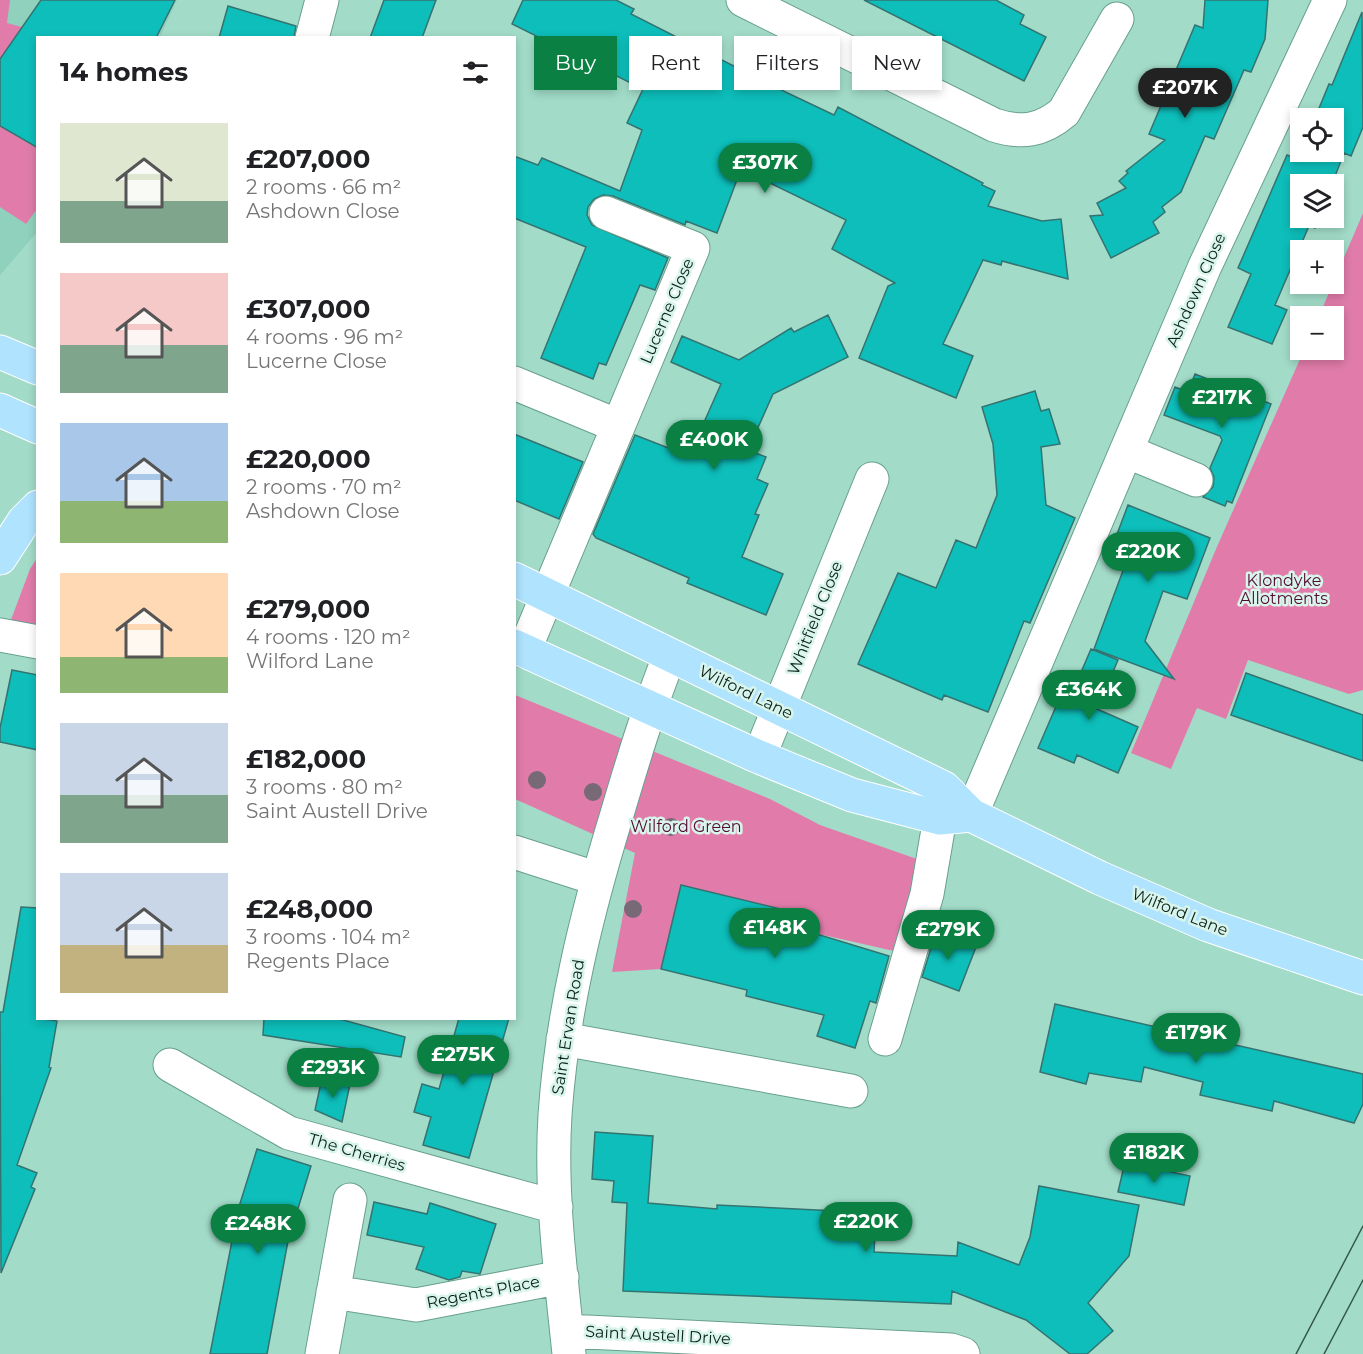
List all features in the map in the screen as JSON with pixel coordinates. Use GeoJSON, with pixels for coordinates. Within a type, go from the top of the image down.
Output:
{"type":"FeatureCollection","features":[{"type":"Feature","properties":{"kind":"main road"},"geometry":{"type":"LineString","coordinates":[[0,352],[36,367]]}},
{"type":"Feature","properties":{"kind":"main road"},"geometry":{"type":"LineString","coordinates":[[0,410],[36,426]]}},
{"type":"Feature","properties":{"kind":"main road"},"geometry":{"type":"LineString","coordinates":[[0,558],[24,521],[36,509]]}},
{"type":"Feature","properties":{"kind":"main road","name":"Wilford Lane"},"geometry":{"type":"LineString","coordinates":[[516,580],[944,788],[956,816]]}},
{"type":"Feature","properties":{"kind":"main road","name":"Wilford Lane"},"geometry":{"type":"LineString","coordinates":[[519,649],[759,757],[852,795],[956,816],[1208,925],[1363,978]]}},
{"type":"Feature","properties":{"kind":"street"},"geometry":{"type":"LineString","coordinates":[[313,36],[322,0]]}},
{"type":"Feature","properties":{"kind":"street"},"geometry":{"type":"LineString","coordinates":[[744,0],[993,125],[1012,131],[1031,130],[1052,123],[1064,112],[1117,19]]}},
{"type":"Feature","properties":{"kind":"street","name":"Ashdown Close"},"geometry":{"type":"LineString","coordinates":[[885,1039],[927,894],[956,816],[1126,451],[1205,266],[1330,0]]}},
{"type":"Feature","properties":{"kind":"street","name":"Lucerne Close"},"geometry":{"type":"LineString","coordinates":[[519,649],[547,595],[693,248],[606,213]]}},
{"type":"Feature","properties":{"kind":"street"},"geometry":{"type":"LineString","coordinates":[[516,384],[618,426]]}},
{"type":"Feature","properties":{"kind":"street"},"geometry":{"type":"LineString","coordinates":[[1126,451],[1196,480]]}},
{"type":"Feature","properties":{"kind":"street","name":"Whitfield Close"},"geometry":{"type":"LineString","coordinates":[[759,757],[872,479]]}},
{"type":"Feature","properties":{"kind":"street"},"geometry":{"type":"LineString","coordinates":[[0,635],[36,642]]}},
{"type":"Feature","properties":{"kind":"street","name":"Saint Ervan Road"},"geometry":{"type":"LineString","coordinates":[[568,1342],[556,1207],[555,1116],[563,1039],[572,984],[598,879],[649,708],[670,655]]}},
{"type":"Feature","properties":{"kind":"street"},"geometry":{"type":"LineString","coordinates":[[516,853],[598,879]]}},
{"type":"Feature","properties":{"kind":"street"},"geometry":{"type":"LineString","coordinates":[[563,1039],[851,1090]]}},
{"type":"Feature","properties":{"kind":"street","name":"The Cherries"},"geometry":{"type":"LineString","coordinates":[[170,1065],[289,1133],[556,1207]]}},
{"type":"Feature","properties":{"kind":"street"},"geometry":{"type":"LineString","coordinates":[[322,1354],[350,1200]]}},
{"type":"Feature","properties":{"kind":"street","name":"Regents Place"},"geometry":{"type":"LineString","coordinates":[[333,1292],[416,1305],[562,1277]]}},
{"type":"Feature","properties":{"kind":"street","name":"Saint Austell Drive"},"geometry":{"type":"LineString","coordinates":[[568,1342],[951,1350],[963,1354]]}},
{"type":"Feature","properties":{"kind":"shaded area"},"geometry":{"type":"Polygon","coordinates":[[[0,0],[177,0],[160,36],[36,36],[36,233],[0,275],[0,0]]]}},
{"type":"Feature","properties":{"kind":"green space"},"geometry":{"type":"Polygon","coordinates":[[[0,0],[10,0],[7,23],[22,27],[0,59],[0,0]]]}},
{"type":"Feature","properties":{"kind":"green space"},"geometry":{"type":"Polygon","coordinates":[[[0,126],[36,147],[36,210],[26,224],[0,207],[0,126]]]}},
{"type":"Feature","properties":{"kind":"green space","name":"Klondyke Allotments"},"geometry":{"type":"Polygon","coordinates":[[[1363,213],[1363,690],[1349,694],[1248,660],[1226,719],[1197,708],[1171,769],[1131,753],[1216,549],[1300,360],[1344,360],[1344,306],[1323,306],[1328,294],[1344,294],[1344,257],[1363,213]]]}},
{"type":"Feature","properties":{"kind":"green space"},"geometry":{"type":"Polygon","coordinates":[[[36,560],[36,628],[9,625],[30,569],[36,560]]]}},
{"type":"Feature","properties":{"kind":"green space","name":"Wilford Green"},"geometry":{"type":"Polygon","coordinates":[[[516,695],[770,799],[820,825],[934,865],[907,954],[810,932],[813,917],[681,885],[661,969],[612,972],[635,853],[516,799],[516,695]]]}},
{"type":"Feature","properties":{"kind":"building"},"geometry":{"type":"Polygon","coordinates":[[[41,0],[175,0],[157,36],[36,36],[36,147],[0,126],[0,59],[41,0]]]}},
{"type":"Feature","properties":{"kind":"building"},"geometry":{"type":"Polygon","coordinates":[[[384,0],[436,0],[423,36],[371,36],[384,0]]]}},
{"type":"Feature","properties":{"kind":"building"},"geometry":{"type":"Polygon","coordinates":[[[523,0],[616,0],[634,9],[631,14],[674,36],[629,36],[629,82],[617,76],[617,36],[536,36],[512,24],[523,0]]]}},
{"type":"Feature","properties":{"kind":"building"},"geometry":{"type":"Polygon","coordinates":[[[864,0],[996,0],[1024,15],[1020,24],[1046,37],[1024,81],[942,39],[942,36],[935,36],[864,0]]]}},
{"type":"Feature","properties":{"kind":"building"},"geometry":{"type":"Polygon","coordinates":[[[1205,0],[1268,0],[1265,39],[1251,72],[1244,70],[1214,139],[1205,136],[1181,192],[1162,207],[1165,212],[1153,222],[1159,233],[1111,258],[1090,216],[1103,215],[1097,203],[1126,188],[1119,181],[1128,173],[1126,171],[1165,140],[1149,134],[1195,25],[1203,28],[1205,0]]]}},
{"type":"Feature","properties":{"kind":"building"},"geometry":{"type":"Polygon","coordinates":[[[228,6],[296,26],[294,36],[220,36],[228,6]]]}},
{"type":"Feature","properties":{"kind":"building"},"geometry":{"type":"Polygon","coordinates":[[[1362,12],[1363,127],[1351,156],[1344,153],[1344,108],[1319,108],[1329,84],[1332,85],[1362,12]]]}},
{"type":"Feature","properties":{"kind":"building"},"geometry":{"type":"Polygon","coordinates":[[[722,60],[734,66],[734,90],[781,90],[834,115],[838,107],[983,183],[982,185],[995,191],[988,206],[1042,221],[1061,219],[1068,279],[1002,261],[1001,265],[983,260],[943,344],[973,356],[956,398],[859,358],[888,286],[895,283],[832,249],[846,220],[741,169],[717,233],[686,221],[685,225],[613,196],[603,195],[594,199],[588,207],[587,215],[592,225],[668,258],[655,290],[640,285],[606,365],[599,363],[593,379],[541,358],[586,247],[516,219],[516,157],[538,165],[542,158],[620,191],[642,130],[627,123],[643,90],[722,90],[722,60]]]}},
{"type":"Feature","properties":{"kind":"building"},"geometry":{"type":"Polygon","coordinates":[[[1287,155],[1290,156],[1290,162],[1341,162],[1336,174],[1290,174],[1290,228],[1308,228],[1303,240],[1290,240],[1290,270],[1275,305],[1287,310],[1272,344],[1228,327],[1251,274],[1238,268],[1287,155]]]}},
{"type":"Feature","properties":{"kind":"building"},"geometry":{"type":"Polygon","coordinates":[[[828,315],[848,357],[773,394],[748,450],[766,457],[757,479],[768,484],[755,514],[759,515],[742,557],[783,574],[766,615],[687,583],[689,578],[596,538],[593,534],[635,435],[689,456],[721,384],[671,362],[682,336],[739,360],[791,328],[794,332],[828,315]]]}},
{"type":"Feature","properties":{"kind":"building"},"geometry":{"type":"Polygon","coordinates":[[[1195,374],[1271,404],[1232,503],[1227,501],[1225,506],[1203,497],[1213,487],[1214,477],[1210,468],[1222,440],[1220,436],[1164,415],[1175,387],[1188,392],[1195,374]]]}},
{"type":"Feature","properties":{"kind":"building"},"geometry":{"type":"Polygon","coordinates":[[[1035,391],[1041,411],[1049,409],[1060,444],[1041,447],[1046,505],[1075,518],[1030,623],[1024,621],[988,712],[944,695],[942,700],[858,664],[898,573],[936,588],[956,540],[976,548],[997,495],[993,444],[982,407],[1035,391]]]}},
{"type":"Feature","properties":{"kind":"building"},"geometry":{"type":"Polygon","coordinates":[[[516,435],[583,462],[559,519],[516,501],[516,435]]]}},
{"type":"Feature","properties":{"kind":"building"},"geometry":{"type":"Polygon","coordinates":[[[1128,505],[1210,538],[1187,599],[1163,591],[1145,641],[1174,679],[1094,649],[1128,557],[1111,550],[1128,505]]]}},
{"type":"Feature","properties":{"kind":"building"},"geometry":{"type":"Polygon","coordinates":[[[1091,649],[1118,660],[1097,709],[1138,727],[1118,773],[1077,755],[1074,763],[1038,748],[1058,702],[1067,705],[1091,649]]]}},
{"type":"Feature","properties":{"kind":"building"},"geometry":{"type":"Polygon","coordinates":[[[12,670],[36,675],[36,750],[0,742],[0,728],[12,670]]]}},
{"type":"Feature","properties":{"kind":"building"},"geometry":{"type":"Polygon","coordinates":[[[1246,673],[1363,715],[1363,761],[1231,715],[1246,673]]]}},
{"type":"Feature","properties":{"kind":"building"},"geometry":{"type":"Polygon","coordinates":[[[681,885],[814,917],[810,932],[889,956],[876,1003],[870,1001],[855,1048],[817,1036],[824,1015],[746,996],[747,990],[661,969],[681,885]]]}},
{"type":"Feature","properties":{"kind":"building"},"geometry":{"type":"Polygon","coordinates":[[[21,907],[36,908],[36,1020],[57,1021],[49,1067],[51,1068],[17,1165],[37,1173],[31,1187],[35,1189],[1,1273],[0,1012],[3,1012],[21,907]]]}},
{"type":"Feature","properties":{"kind":"building"},"geometry":{"type":"Polygon","coordinates":[[[936,932],[976,947],[959,991],[922,977],[936,932]]]}},
{"type":"Feature","properties":{"kind":"building"},"geometry":{"type":"Polygon","coordinates":[[[1055,1004],[1363,1074],[1363,1104],[1354,1123],[1274,1101],[1272,1111],[1200,1095],[1203,1082],[1144,1067],[1141,1082],[1089,1073],[1086,1084],[1040,1072],[1055,1004]]]}},
{"type":"Feature","properties":{"kind":"building"},"geometry":{"type":"Polygon","coordinates":[[[264,1020],[343,1020],[405,1037],[401,1057],[263,1035],[264,1020]]]}},
{"type":"Feature","properties":{"kind":"building"},"geometry":{"type":"Polygon","coordinates":[[[458,1020],[508,1020],[469,1158],[423,1145],[431,1117],[414,1112],[422,1084],[439,1089],[458,1020]]]}},
{"type":"Feature","properties":{"kind":"building"},"geometry":{"type":"Polygon","coordinates":[[[322,1078],[350,1084],[342,1122],[315,1110],[322,1078]]]}},
{"type":"Feature","properties":{"kind":"building"},"geometry":{"type":"Polygon","coordinates":[[[595,1132],[653,1136],[648,1203],[717,1209],[717,1205],[876,1213],[874,1252],[957,1256],[958,1242],[1019,1265],[1030,1237],[1039,1186],[1139,1205],[1129,1256],[1088,1303],[1113,1331],[1087,1354],[1070,1354],[1026,1320],[952,1291],[951,1304],[623,1291],[627,1203],[612,1202],[614,1181],[592,1179],[595,1132]]]}},
{"type":"Feature","properties":{"kind":"building"},"geometry":{"type":"Polygon","coordinates":[[[257,1149],[311,1166],[288,1241],[267,1354],[210,1354],[238,1210],[257,1149]]]}},
{"type":"Feature","properties":{"kind":"building"},"geometry":{"type":"Polygon","coordinates":[[[1125,1162],[1190,1176],[1184,1205],[1118,1192],[1125,1162]]]}},
{"type":"Feature","properties":{"kind":"building"},"geometry":{"type":"Polygon","coordinates":[[[374,1202],[427,1214],[430,1203],[496,1224],[480,1274],[462,1271],[460,1277],[449,1280],[416,1269],[424,1247],[367,1235],[374,1202]]]}},
{"type":"Feature","properties":{"kind":"tram line"},"geometry":{"type":"LineString","coordinates":[[1296,1354],[1363,1226]]}},
{"type":"Feature","properties":{"kind":"tram line"},"geometry":{"type":"LineString","coordinates":[[1324,1354],[1363,1280]]}}]}
